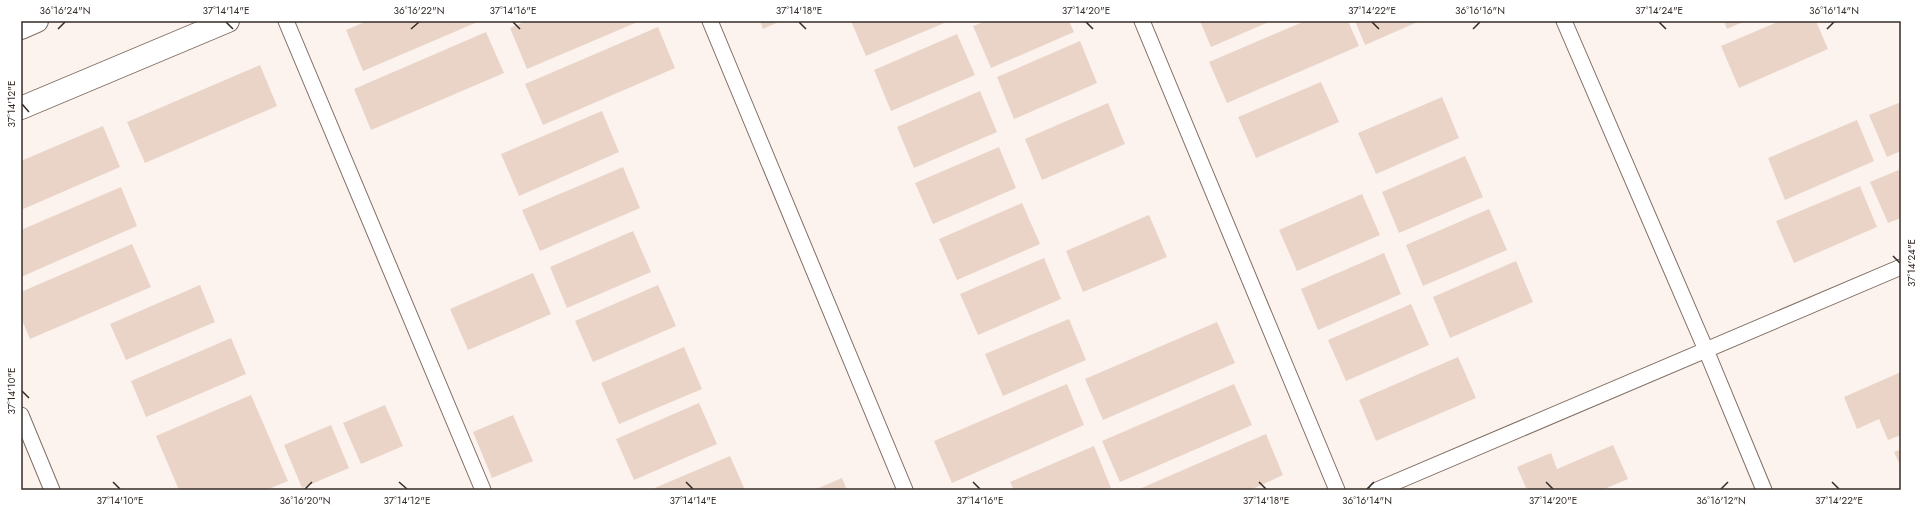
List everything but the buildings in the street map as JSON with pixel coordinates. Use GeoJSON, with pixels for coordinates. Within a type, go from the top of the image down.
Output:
{"type":"FeatureCollection","features":[{"type":"Feature","properties":{"kind":"street"},"geometry":{"type":"LineString","coordinates":[[21,28],[37,21]]}},
{"type":"Feature","properties":{"kind":"street"},"geometry":{"type":"LineString","coordinates":[[21,108],[228,21]]}},
{"type":"Feature","properties":{"kind":"lane"},"geometry":{"type":"LineString","coordinates":[[286,21],[483,490]]}},
{"type":"Feature","properties":{"kind":"lane"},"geometry":{"type":"LineString","coordinates":[[710,21],[905,490]]}},
{"type":"Feature","properties":{"kind":"lane"},"geometry":{"type":"LineString","coordinates":[[1142,21],[1337,490]]}},
{"type":"Feature","properties":{"kind":"lane"},"geometry":{"type":"LineString","coordinates":[[1564,21],[1706,350],[1764,490]]}},
{"type":"Feature","properties":{"kind":"lane"},"geometry":{"type":"LineString","coordinates":[[1377,490],[1901,267]]}},
{"type":"Feature","properties":{"kind":"lane"},"geometry":{"type":"LineString","coordinates":[[21,415],[52,490]]}}]}
